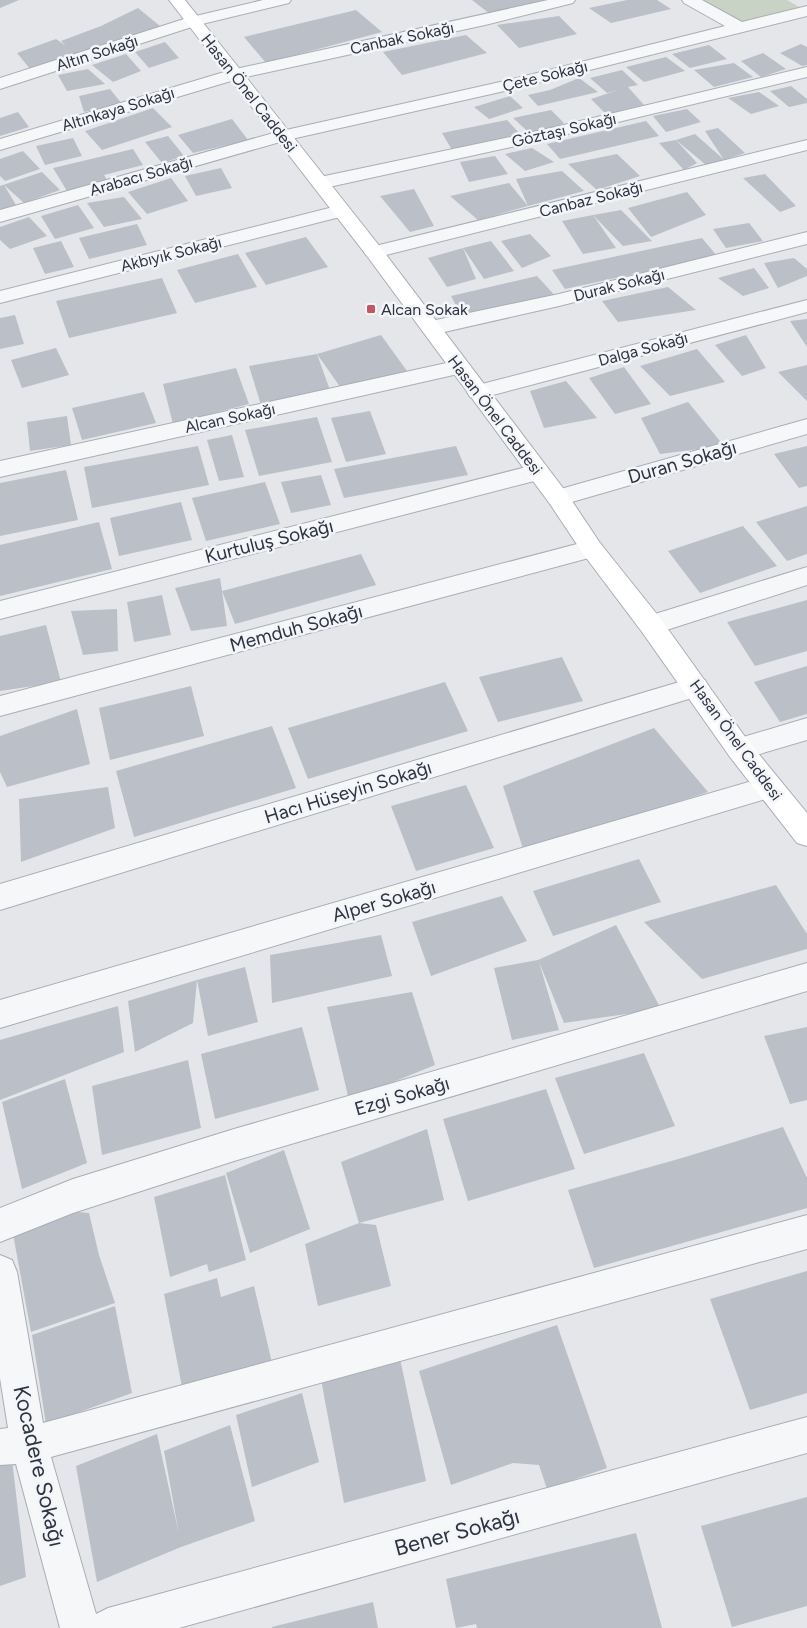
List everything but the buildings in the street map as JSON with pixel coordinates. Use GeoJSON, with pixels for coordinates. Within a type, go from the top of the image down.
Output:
{"type":"FeatureCollection","features":[{"type":"Feature","properties":{"kind":"main road","name":"Hasan Önel Caddesi"},"geometry":{"type":"LineString","coordinates":[[177,0],[237,74],[374,252],[558,498],[592,549],[651,625],[739,749],[807,834]]}},
{"type":"Feature","properties":{"kind":"street","name":"Altın Sokağı"},"geometry":{"type":"LineString","coordinates":[[0,84],[193,21],[283,0]]}},
{"type":"Feature","properties":{"kind":"street","name":"Canbak Sokağı"},"geometry":{"type":"LineString","coordinates":[[237,74],[485,20],[567,0]]}},
{"type":"Feature","properties":{"kind":"street"},"geometry":{"type":"LineString","coordinates":[[690,0],[740,28]]}},
{"type":"Feature","properties":{"kind":"street"},"geometry":{"type":"LineString","coordinates":[[803,0],[807,2]]}},
{"type":"Feature","properties":{"kind":"street","name":"Çete Sokağı"},"geometry":{"type":"LineString","coordinates":[[283,136],[500,87],[807,12]]}},
{"type":"Feature","properties":{"kind":"street","name":"Göztaşı Sokağı"},"geometry":{"type":"LineString","coordinates":[[320,183],[543,135],[807,72]]}},
{"type":"Feature","properties":{"kind":"street","name":"Altınkaya Sokağı"},"geometry":{"type":"LineString","coordinates":[[0,145],[237,74]]}},
{"type":"Feature","properties":{"kind":"street","name":"Arabacı Sokağı"},"geometry":{"type":"LineString","coordinates":[[0,216],[283,136]]}},
{"type":"Feature","properties":{"kind":"street","name":"Canbaz Sokağı"},"geometry":{"type":"LineString","coordinates":[[374,252],[807,145]]}},
{"type":"Feature","properties":{"kind":"street","name":"Akbıyık Sokağı"},"geometry":{"type":"LineString","coordinates":[[0,297],[341,211]]}},
{"type":"Feature","properties":{"kind":"street","name":"Durak Sokağı"},"geometry":{"type":"LineString","coordinates":[[431,328],[559,300],[807,238]]}},
{"type":"Feature","properties":{"kind":"street","name":"Dalga Sokağı"},"geometry":{"type":"LineString","coordinates":[[478,392],[807,306]]}},
{"type":"Feature","properties":{"kind":"street","name":"Alcan Sokağı"},"geometry":{"type":"LineString","coordinates":[[0,469],[460,367]]}},
{"type":"Feature","properties":{"kind":"street","name":"Duran Sokağı"},"geometry":{"type":"LineString","coordinates":[[558,498],[807,426]]}},
{"type":"Feature","properties":{"kind":"street","name":"Kurtuluş Sokağı"},"geometry":{"type":"LineString","coordinates":[[0,610],[538,472]]}},
{"type":"Feature","properties":{"kind":"street","name":"Memduh Sokağı"},"geometry":{"type":"LineString","coordinates":[[0,706],[592,549]]}},
{"type":"Feature","properties":{"kind":"street"},"geometry":{"type":"LineString","coordinates":[[651,625],[807,576]]}},
{"type":"Feature","properties":{"kind":"street","name":"Hacı Hüseyin Sokağı"},"geometry":{"type":"LineString","coordinates":[[0,896],[696,687]]}},
{"type":"Feature","properties":{"kind":"street"},"geometry":{"type":"LineString","coordinates":[[739,749],[807,729]]}},
{"type":"Feature","properties":{"kind":"street","name":"Alper Sokağı"},"geometry":{"type":"LineString","coordinates":[[0,1014],[769,787]]}},
{"type":"Feature","properties":{"kind":"street","name":"Ezgi Sokağı"},"geometry":{"type":"LineString","coordinates":[[0,1225],[73,1196],[234,1145],[807,977]]}},
{"type":"Feature","properties":{"kind":"street"},"geometry":{"type":"LineString","coordinates":[[15,1446],[807,1232]]}},
{"type":"Feature","properties":{"kind":"street","name":"Kocadere Sokağı"},"geometry":{"type":"LineString","coordinates":[[0,1272],[15,1446],[80,1628]]}},
{"type":"Feature","properties":{"kind":"street","name":"Bener Sokağı"},"geometry":{"type":"LineString","coordinates":[[108,1628],[807,1435]]}},
{"type":"Feature","properties":{"kind":"shaded area"},"geometry":{"type":"Polygon","coordinates":[[[701,0],[787,0],[799,7],[741,23],[701,0]]]}},
{"type":"Feature","properties":{"kind":"place","name":"Alcan Sokak"},"geometry":{"type":"Point","coordinates":[371,309]}}]}
